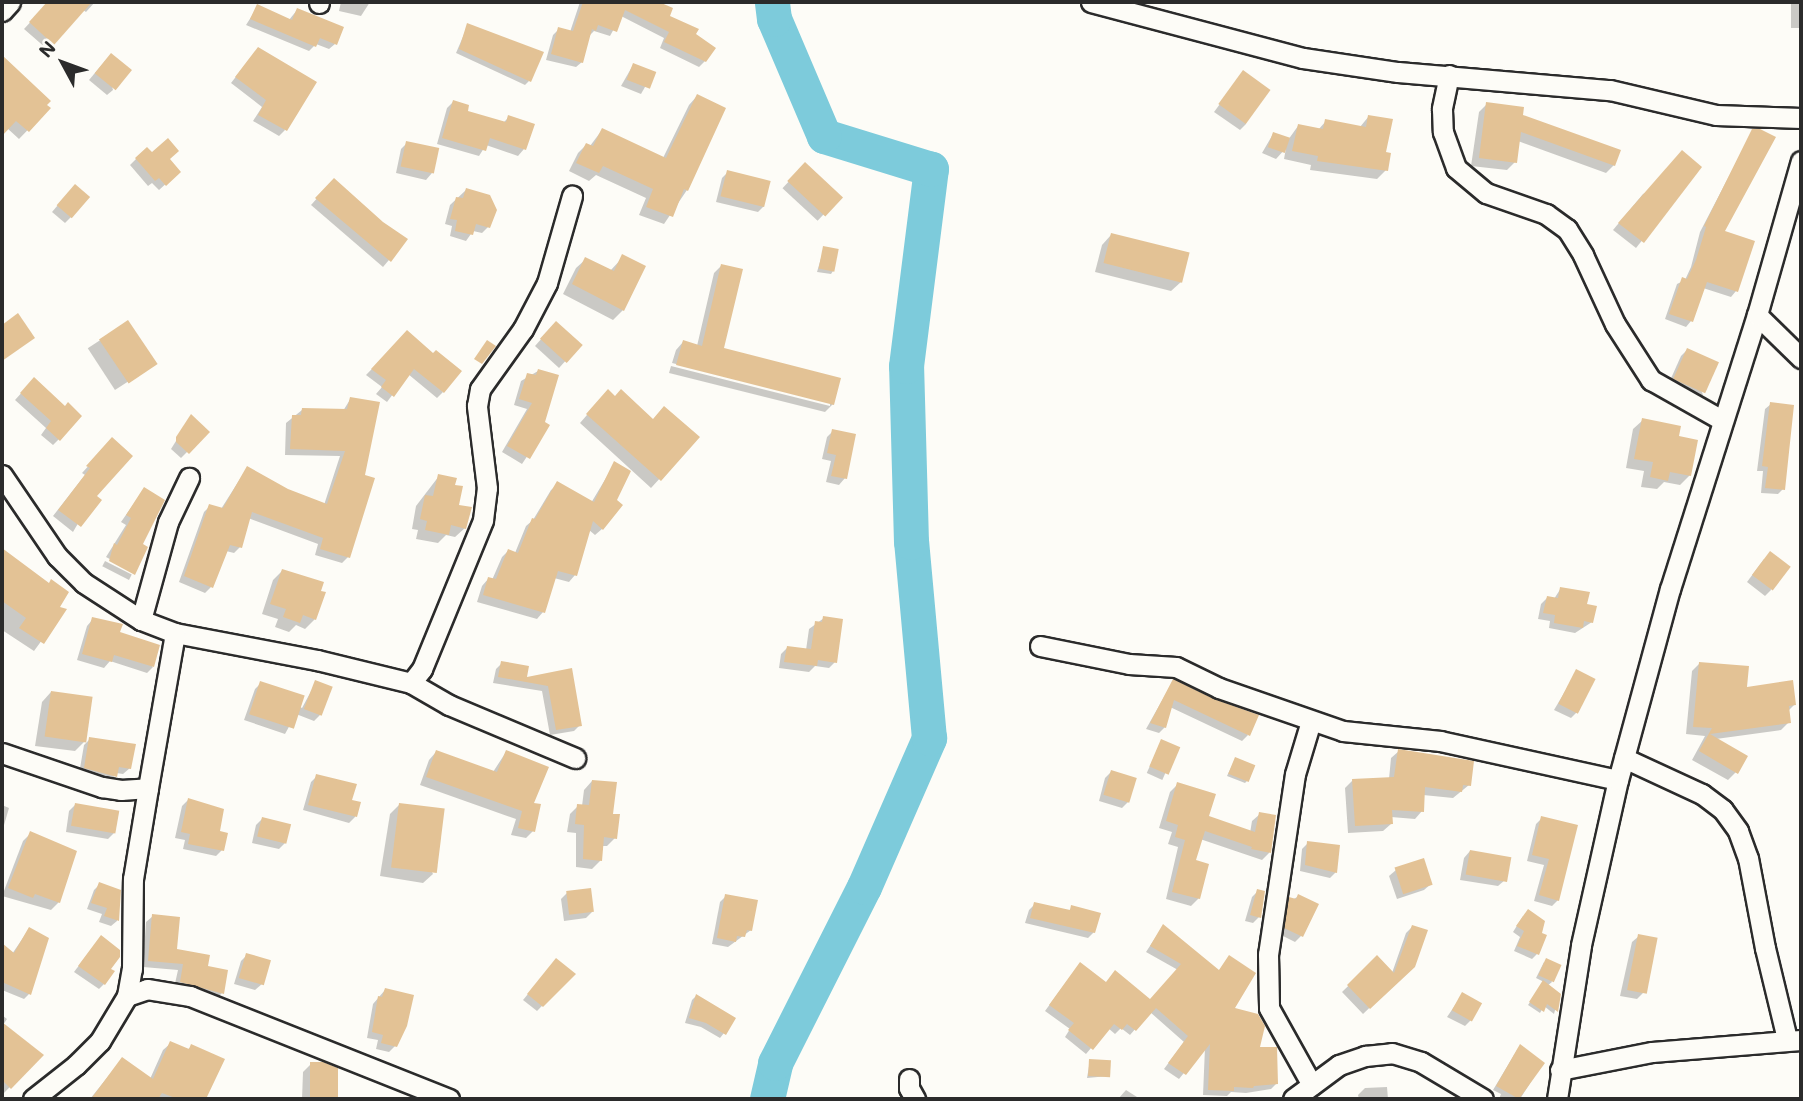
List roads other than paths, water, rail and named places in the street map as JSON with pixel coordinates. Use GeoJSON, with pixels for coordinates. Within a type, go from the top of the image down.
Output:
{"type":"FeatureCollection","features":[{"type":"Feature","properties":{"kind":"street"},"geometry":{"type":"LineString","coordinates":[[2,11],[10,2]]}},
{"type":"Feature","properties":{"kind":"street"},"geometry":{"type":"LineString","coordinates":[[1091,2],[1303,58],[1398,72],[1610,90],[1716,115],[1801,118]]}},
{"type":"Feature","properties":{"kind":"street"},"geometry":{"type":"LineString","coordinates":[[1449,75],[1442,109],[1443,132],[1456,168],[1486,193],[1546,214],[1567,229],[1583,254],[1615,324],[1651,380],[1722,420]]}},
{"type":"Feature","properties":{"kind":"street"},"geometry":{"type":"LineString","coordinates":[[1558,1099],[1560,1070],[1581,945],[1618,780],[1670,589],[1757,315],[1801,160]]}},
{"type":"Feature","properties":{"kind":"street"},"geometry":{"type":"LineString","coordinates":[[411,683],[422,669],[483,520],[487,488],[477,406],[480,389],[523,330],[542,295],[557,257],[572,196]]}},
{"type":"Feature","properties":{"kind":"street"},"geometry":{"type":"LineString","coordinates":[[1757,315],[1801,358]]}},
{"type":"Feature","properties":{"kind":"street"},"geometry":{"type":"LineString","coordinates":[[2,475],[57,556],[84,583],[141,620],[175,633],[317,660],[411,683],[449,705],[575,758]]}},
{"type":"Feature","properties":{"kind":"street"},"geometry":{"type":"LineString","coordinates":[[141,620],[168,522],[189,478]]}},
{"type":"Feature","properties":{"kind":"street"},"geometry":{"type":"LineString","coordinates":[[33,1099],[76,1065],[100,1041],[127,996],[132,969],[133,879],[175,633]]}},
{"type":"Feature","properties":{"kind":"street"},"geometry":{"type":"LineString","coordinates":[[1040,646],[1129,664],[1176,667],[1219,688],[1343,731],[1440,741],[1618,780]]}},
{"type":"Feature","properties":{"kind":"street"},"geometry":{"type":"LineString","coordinates":[[1311,721],[1295,774],[1268,954],[1269,1008],[1312,1085]]}},
{"type":"Feature","properties":{"kind":"street"},"geometry":{"type":"LineString","coordinates":[[2,753],[102,787],[121,790],[148,788]]}},
{"type":"Feature","properties":{"kind":"street"},"geometry":{"type":"LineString","coordinates":[[1560,1070],[1652,1052],[1794,1040],[1765,948],[1748,858],[1738,831],[1723,810],[1702,794],[1624,758]]}},
{"type":"Feature","properties":{"kind":"street"},"geometry":{"type":"LineString","coordinates":[[127,996],[147,989],[190,996],[449,1099]]}},
{"type":"Feature","properties":{"kind":"street"},"geometry":{"type":"LineString","coordinates":[[1293,1099],[1339,1065],[1365,1056],[1392,1053],[1421,1062],[1483,1099]]}},
{"type":"Feature","properties":{"kind":"street"},"geometry":{"type":"LineString","coordinates":[[909,1079],[909,1088],[915,1099]]}},
{"type":"Feature","properties":{"kind":"waterway"},"geometry":{"type":"LineString","coordinates":[[767,1099],[775,1063],[864,887],[929,738],[911,542],[906,366],[931,169],[824,136],[774,19],[772,2]]}}]}
